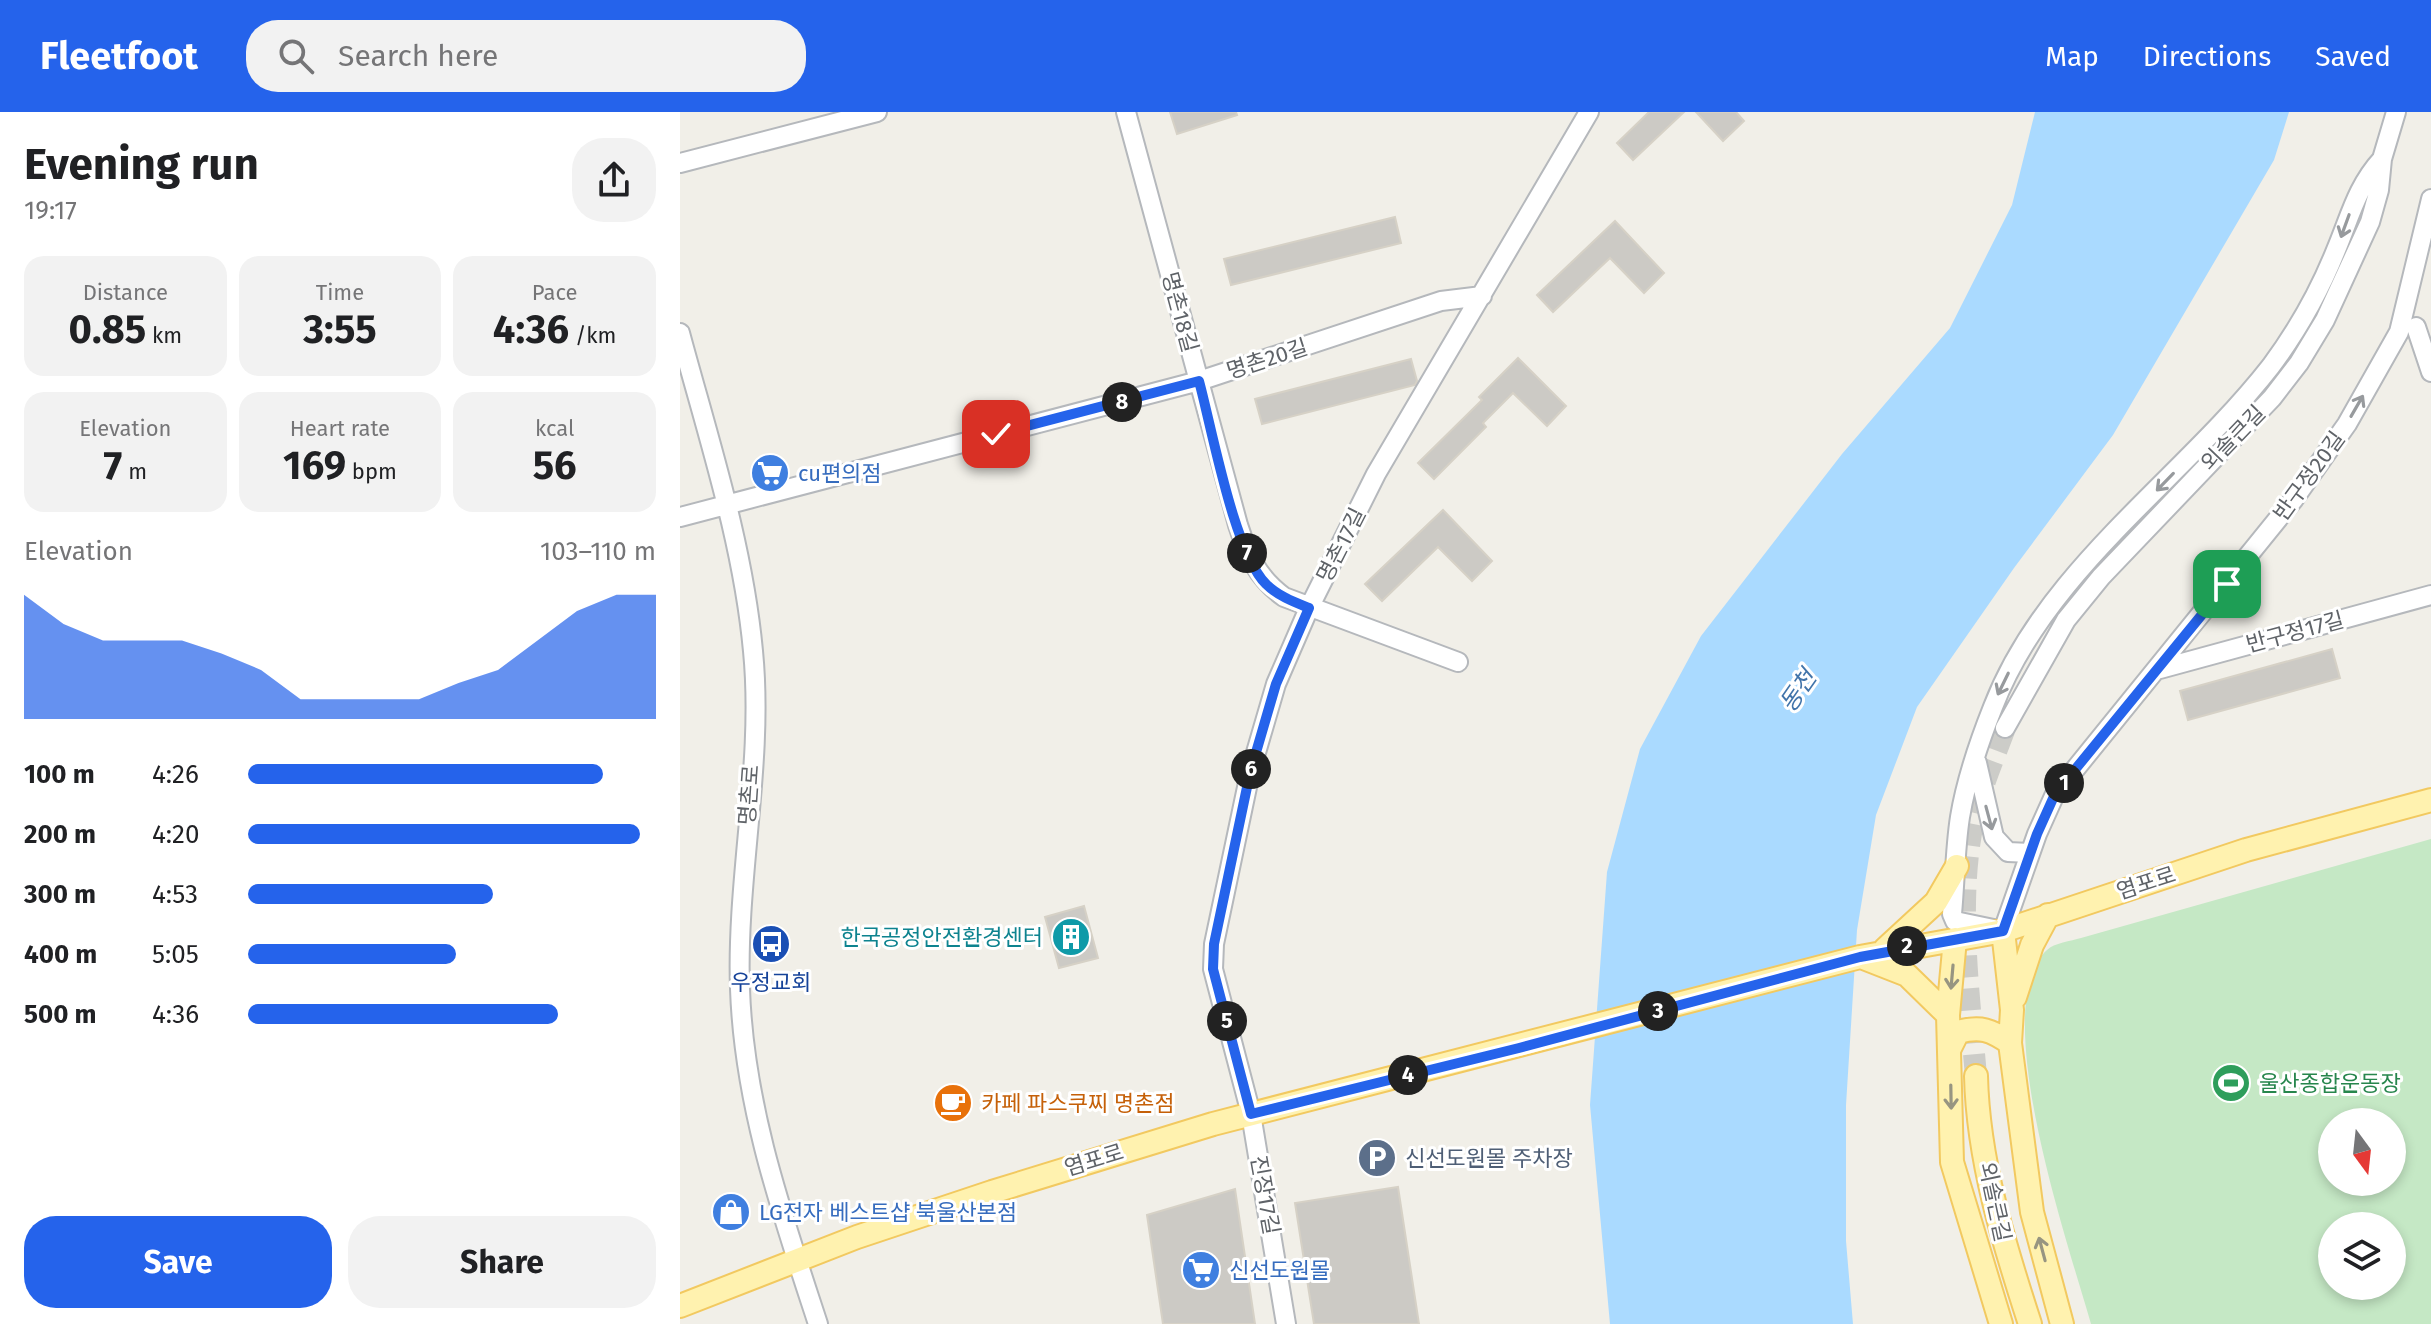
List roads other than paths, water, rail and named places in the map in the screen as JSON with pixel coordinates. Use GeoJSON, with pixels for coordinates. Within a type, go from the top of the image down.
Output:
{"type":"FeatureCollection","features":[{"type":"Feature","properties":{"kind":"main road","name":"염포로"},"geometry":{"type":"LineString","coordinates":[[680,1306],[795,1259],[992,1192],[1251,1114],[1519,1048],[1868,956],[2003,931],[2246,850],[2431,800]]}},
{"type":"Feature","properties":{"kind":"main road"},"geometry":{"type":"LineString","coordinates":[[1948,1015],[1907,975],[1868,956],[1936,902],[1957,866]]}},
{"type":"Feature","properties":{"kind":"main road"},"geometry":{"type":"LineString","coordinates":[[2012,1010],[2032,945],[2048,915]]}},
{"type":"Feature","properties":{"kind":"main road"},"geometry":{"type":"LineString","coordinates":[[2003,931],[2012,1010],[2010,1043],[2032,1212],[2062,1324]]}},
{"type":"Feature","properties":{"kind":"main road"},"geometry":{"type":"LineString","coordinates":[[1955,939],[1948,1015],[1952,1162],[2001,1324]]}},
{"type":"Feature","properties":{"kind":"main road"},"geometry":{"type":"LineString","coordinates":[[1950,1048],[1958,1032],[1974,1028],[1989,1029],[2010,1043]]}},
{"type":"Feature","properties":{"kind":"main road","name":"외솔큰길"},"geometry":{"type":"LineString","coordinates":[[1976,1076],[1977,1110],[1991,1187],[2007,1253],[2030,1324]]}},
{"type":"Feature","properties":{"kind":"street"},"geometry":{"type":"LineString","coordinates":[[680,163],[877,112]]}},
{"type":"Feature","properties":{"kind":"street","name":"명촌18길"},"geometry":{"type":"LineString","coordinates":[[1126,112],[1238,525],[1254,568],[1266,584],[1284,597],[1458,662]]}},
{"type":"Feature","properties":{"kind":"street","name":"명촌17길"},"geometry":{"type":"LineString","coordinates":[[1251,1114],[1213,969],[1214,944],[1255,758],[1276,684],[1309,608],[1376,474],[1589,112]]}},
{"type":"Feature","properties":{"kind":"street","name":"외솔큰길"},"geometry":{"type":"LineString","coordinates":[[2005,728],[2066,620],[2101,577],[2272,398],[2299,363],[2325,320],[2370,222],[2379,190],[2382,159],[2396,112]]}},
{"type":"Feature","properties":{"kind":"street"},"geometry":{"type":"LineString","coordinates":[[2003,931],[1955,921],[1952,914],[1960,818],[1993,705],[2011,668],[2050,607],[2272,365],[2308,310],[2336,252],[2360,188],[2382,159]]}},
{"type":"Feature","properties":{"kind":"street","name":"반구정20길"},"geometry":{"type":"LineString","coordinates":[[2003,931],[2030,853],[2055,794],[2160,669],[2294,499],[2415,328],[2431,199]]}},
{"type":"Feature","properties":{"kind":"street","name":"명촌20길"},"geometry":{"type":"LineString","coordinates":[[680,517],[1199,381],[1441,301],[1482,296]]}},
{"type":"Feature","properties":{"kind":"street"},"geometry":{"type":"LineString","coordinates":[[2415,328],[2431,372]]}},
{"type":"Feature","properties":{"kind":"street","name":"명촌로"},"geometry":{"type":"LineString","coordinates":[[680,333],[726,505],[747,598],[754,655],[753,740],[740,906],[740,990],[746,1062],[759,1135],[795,1259],[818,1324]]}},
{"type":"Feature","properties":{"kind":"street","name":"반구정17길"},"geometry":{"type":"LineString","coordinates":[[2160,669],[2431,595]]}},
{"type":"Feature","properties":{"kind":"street"},"geometry":{"type":"LineString","coordinates":[[1976,757],[1994,837],[2008,852],[2030,853]]}},
{"type":"Feature","properties":{"kind":"street","name":"진장17길"},"geometry":{"type":"LineString","coordinates":[[1251,1114],[1286,1324]]}},
{"type":"Feature","properties":{"kind":"water","name":"동천"},"geometry":{"type":"Polygon","coordinates":[[[2035,112],[2289,112],[2274,160],[2113,435],[2014,568],[1917,707],[1876,815],[1857,930],[1846,1105],[1846,1241],[1853,1324],[1610,1324],[1590,1105],[1607,872],[1640,749],[1701,636],[1842,454],[1950,328],[2012,205],[2035,112]]]}},
{"type":"Feature","properties":{"kind":"tunnel"},"geometry":{"type":"LineString","coordinates":[[1976,1076],[1967,977],[1966,875],[1976,810],[2005,728]]}},
{"type":"Feature","properties":{"kind":"place","name":"cu편의점"},"geometry":{"type":"Point","coordinates":[770,473]}},
{"type":"Feature","properties":{"kind":"place","name":"한국공정안전환경센터"},"geometry":{"type":"Point","coordinates":[1071,937]}},
{"type":"Feature","properties":{"kind":"place","name":"우정교회"},"geometry":{"type":"Point","coordinates":[771,944]}},
{"type":"Feature","properties":{"kind":"place","name":"울산종합운동장"},"geometry":{"type":"Point","coordinates":[2231,1083]}},
{"type":"Feature","properties":{"kind":"place","name":"카페 파스쿠찌 명촌점"},"geometry":{"type":"Point","coordinates":[953,1103]}},
{"type":"Feature","properties":{"kind":"place","name":"신선도원몰 주차장"},"geometry":{"type":"Point","coordinates":[1377,1158]}},
{"type":"Feature","properties":{"kind":"place","name":"LG전자 베스트샵 북울산본점"},"geometry":{"type":"Point","coordinates":[731,1212]}},
{"type":"Feature","properties":{"kind":"place","name":"신선도원몰"},"geometry":{"type":"Point","coordinates":[1201,1270]}}]}
